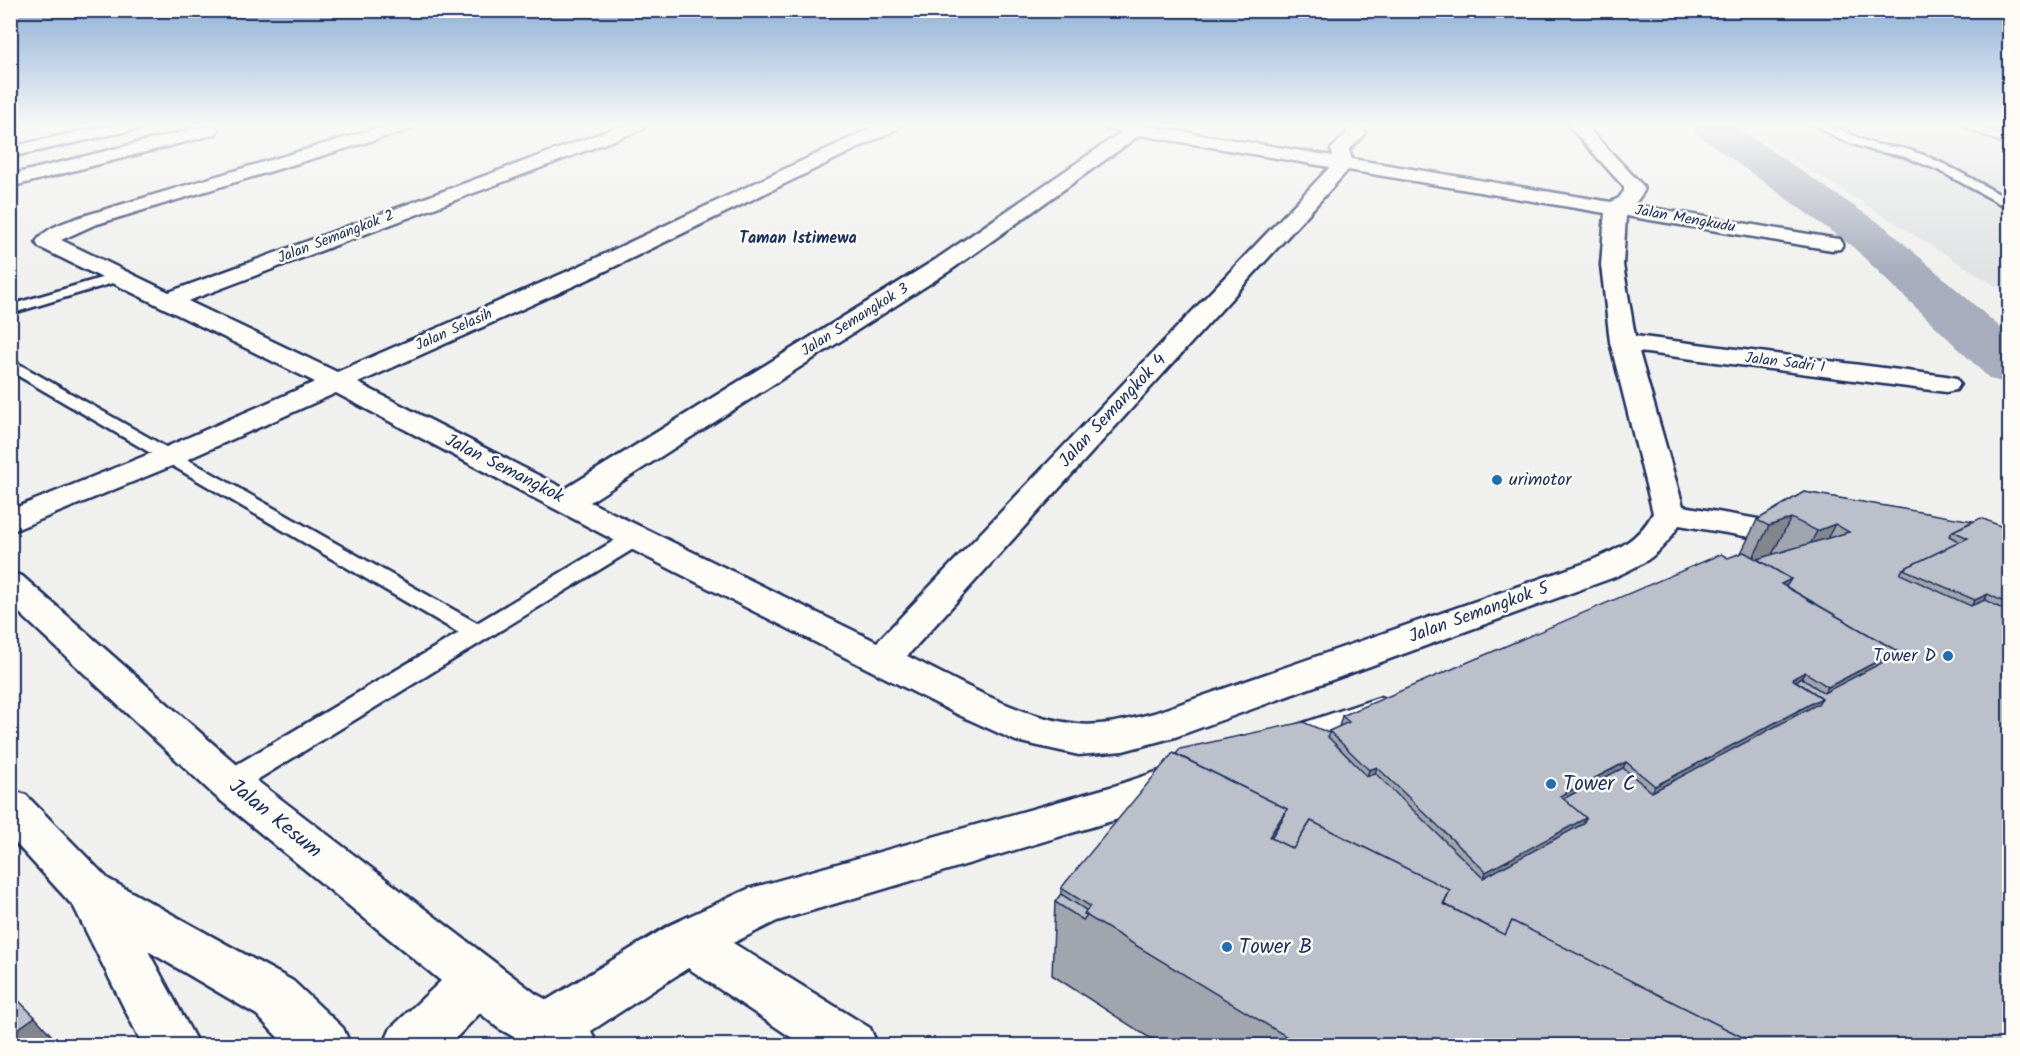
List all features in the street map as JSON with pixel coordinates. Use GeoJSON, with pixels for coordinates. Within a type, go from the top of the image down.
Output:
{"type":"FeatureCollection","features":[{"type":"Feature","properties":{"kind":"street"},"geometry":{"type":"LineString","coordinates":[[10,181],[37,174]]}},
{"type":"Feature","properties":{"kind":"street","name":"Jalan Semangkok"},"geometry":{"type":"LineString","coordinates":[[241,174],[87,221],[56,233],[47,242],[336,382],[635,538],[971,704]]}},
{"type":"Feature","properties":{"kind":"street","name":"Jalan Semangkok 2"},"geometry":{"type":"LineString","coordinates":[[170,300],[505,174]]}},
{"type":"Feature","properties":{"kind":"street","name":"Jalan Selasih"},"geometry":{"type":"LineString","coordinates":[[10,522],[168,457],[581,274],[788,174]]}},
{"type":"Feature","properties":{"kind":"street","name":"Jalan Semangkok 3"},"geometry":{"type":"LineString","coordinates":[[567,502],[943,265],[1072,174]]}},
{"type":"Feature","properties":{"kind":"street","name":"Jalan Semangkok 4"},"geometry":{"type":"LineString","coordinates":[[882,660],[1334,174]]}},
{"type":"Feature","properties":{"kind":"street","name":"Jalan Mengkudu"},"geometry":{"type":"LineString","coordinates":[[1414,174],[1832,244]]}},
{"type":"Feature","properties":{"kind":"street"},"geometry":{"type":"LineString","coordinates":[[1622,174],[1633,186],[1634,191],[1626,202],[1616,207],[1612,264],[1623,342],[1669,513],[1830,552],[1767,554],[1732,560]]}},
{"type":"Feature","properties":{"kind":"street","name":"Jalan Sadri 1"},"geometry":{"type":"LineString","coordinates":[[1623,342],[1946,384]]}},
{"type":"Feature","properties":{"kind":"street","name":"Jalan Semangkok 5"},"geometry":{"type":"LineString","coordinates":[[971,704],[1031,730],[1078,740],[1123,736],[1600,570],[1641,552],[1658,532],[1669,513]]}},
{"type":"Feature","properties":{"kind":"street","name":"Jalan Kesum"},"geometry":{"type":"LineString","coordinates":[[10,584],[229,783],[517,1011],[560,1037]]}},
{"type":"Feature","properties":{"kind":"street"},"geometry":{"type":"LineString","coordinates":[[560,1037],[688,941],[765,904],[1115,803],[1416,700]]}},
{"type":"Feature","properties":{"kind":"street"},"geometry":{"type":"LineString","coordinates":[[10,807],[91,893],[172,1046]]}},
{"type":"Feature","properties":{"kind":"street"},"geometry":{"type":"LineString","coordinates":[[91,893],[275,998],[324,1046]]}},
{"type":"Feature","properties":{"kind":"street"},"geometry":{"type":"LineString","coordinates":[[688,941],[850,1046]]}},
{"type":"Feature","properties":{"kind":"street"},"geometry":{"type":"LineString","coordinates":[[410,1046],[478,980]]}},
{"type":"Feature","properties":{"kind":"lane"},"geometry":{"type":"LineString","coordinates":[[1954,174],[2010,205]]}},
{"type":"Feature","properties":{"kind":"lane"},"geometry":{"type":"LineString","coordinates":[[10,310],[118,277]]}},
{"type":"Feature","properties":{"kind":"lane"},"geometry":{"type":"LineString","coordinates":[[10,364],[479,634]]}},
{"type":"Feature","properties":{"kind":"lane"},"geometry":{"type":"LineString","coordinates":[[229,783],[635,538]]}},
{"type":"Feature","properties":{"kind":"shaded area"},"geometry":{"type":"Polygon","coordinates":[[[1816,174],[2009,174],[2009,294],[1816,174]]]}},
{"type":"Feature","properties":{"kind":"building"},"geometry":{"type":"Polygon","coordinates":[[[1804,492],[1973,521],[1953,531],[1949,536],[1960,542],[1903,569],[1900,574],[1971,606],[1985,600],[2010,613],[2010,1046],[1760,1046],[1512,921],[1505,935],[1444,904],[1450,890],[1311,821],[1293,849],[1271,838],[1287,809],[1176,754],[1180,749],[1303,722],[1329,733],[1328,737],[1367,776],[1375,773],[1483,878],[1583,824],[1586,818],[1563,799],[1623,768],[1652,792],[1818,704],[1822,698],[1796,681],[1801,678],[1824,693],[1893,657],[1897,651],[1785,586],[1791,579],[1757,559],[1849,532],[1835,524],[1817,531],[1791,518],[1769,526],[1757,520],[1804,492]]]}},
{"type":"Feature","properties":{"kind":"building"},"geometry":{"type":"Polygon","coordinates":[[[1981,518],[2010,530],[2010,605],[1988,594],[1975,600],[1903,569],[1968,538],[1953,531],[1981,518]]]}},
{"type":"Feature","properties":{"kind":"building"},"geometry":{"type":"Polygon","coordinates":[[[1744,552],[1791,579],[1781,584],[1897,651],[1828,687],[1805,672],[1792,679],[1822,698],[1655,786],[1626,762],[1560,796],[1586,818],[1486,872],[1377,767],[1369,770],[1329,731],[1349,722],[1342,716],[1721,554],[1728,558],[1744,552]]]}},
{"type":"Feature","properties":{"kind":"building"},"geometry":{"type":"Polygon","coordinates":[[[1173,753],[1287,809],[1269,837],[1293,849],[1311,821],[1450,890],[1443,904],[1505,935],[1512,921],[1760,1046],[1302,1046],[1084,914],[1090,906],[1061,888],[1173,753]]]}},
{"type":"Feature","properties":{"kind":"building"},"geometry":{"type":"Polygon","coordinates":[[[1061,894],[1086,910],[1084,914],[1087,915],[1083,920],[1055,902],[1061,894]]]}},
{"type":"Feature","properties":{"kind":"building"},"geometry":{"type":"Polygon","coordinates":[[[10,992],[35,1017],[10,1034],[10,992]]]}},
{"type":"Feature","properties":{"kind":"waterway"},"geometry":{"type":"LineString","coordinates":[[1779,174],[1869,237],[2010,367]]}},
{"type":"Feature","properties":{"kind":"place","name":"urimotor"},"geometry":{"type":"Point","coordinates":[1497,480]}},
{"type":"Feature","properties":{"kind":"place","name":"Tower D"},"geometry":{"type":"Point","coordinates":[1948,656]}},
{"type":"Feature","properties":{"kind":"place","name":"Tower C"},"geometry":{"type":"Point","coordinates":[1551,784]}},
{"type":"Feature","properties":{"kind":"place","name":"Tower B"},"geometry":{"type":"Point","coordinates":[1227,947]}},
{"type":"Feature","properties":{"kind":"district","name":"Taman Istimewa"},"geometry":{"type":"Point","coordinates":[798,238]}}]}
